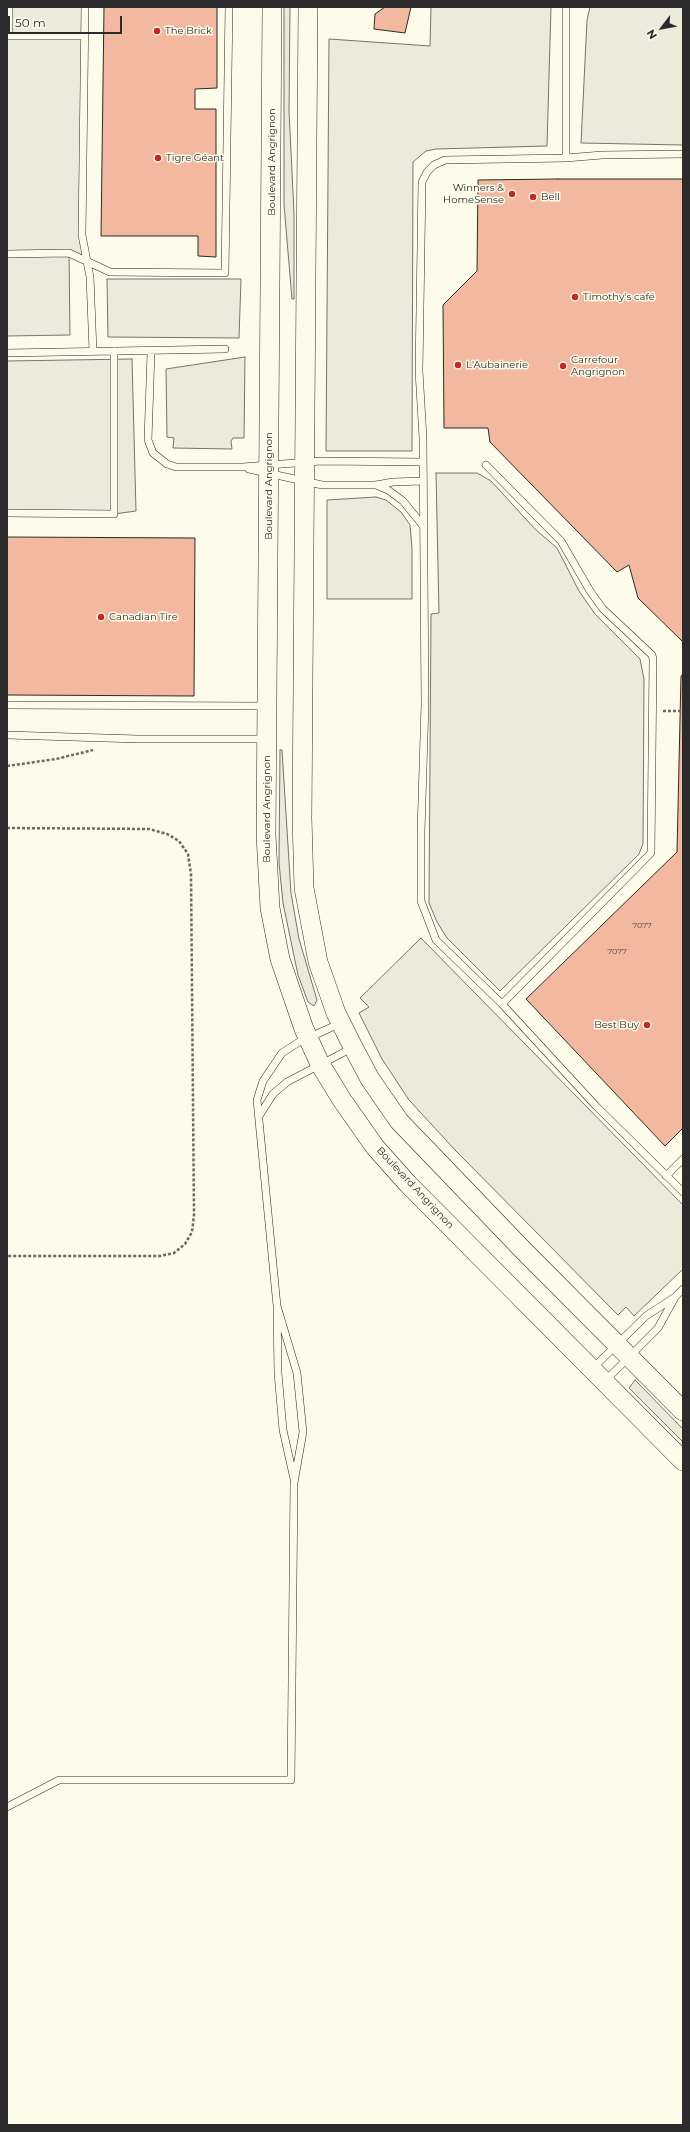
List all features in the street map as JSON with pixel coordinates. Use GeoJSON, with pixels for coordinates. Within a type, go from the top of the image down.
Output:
{"type":"FeatureCollection","features":[{"type":"Feature","properties":{"kind":"main road","name":"Boulevard Angrignon"},"geometry":{"type":"LineString","coordinates":[[272,7],[266,858],[270,908],[280,959],[308,1038],[320,1064],[352,1116],[388,1162],[683,1461]]}},
{"type":"Feature","properties":{"kind":"main road"},"geometry":{"type":"LineString","coordinates":[[308,7],[303,867],[307,907],[314,945],[324,979],[341,1023],[353,1048],[381,1096],[406,1130],[683,1411]]}},
{"type":"Feature","properties":{"kind":"lane"},"geometry":{"type":"LineString","coordinates":[[9,7],[8,36],[85,36]]}},
{"type":"Feature","properties":{"kind":"lane"},"geometry":{"type":"LineString","coordinates":[[85,7],[82,234],[90,278],[93,351]]}},
{"type":"Feature","properties":{"kind":"lane"},"geometry":{"type":"LineString","coordinates":[[7,254],[69,253],[110,272],[225,273],[229,7]]}},
{"type":"Feature","properties":{"kind":"lane"},"geometry":{"type":"LineString","coordinates":[[566,158],[568,9]]}},
{"type":"Feature","properties":{"kind":"lane"},"geometry":{"type":"LineString","coordinates":[[683,154],[445,160],[434,165],[427,172],[422,182],[419,371],[423,462],[425,704],[421,832],[421,901],[436,940],[502,1004],[596,1106],[683,1192]]}},
{"type":"Feature","properties":{"kind":"lane"},"geometry":{"type":"LineString","coordinates":[[7,353],[93,351],[151,352],[225,349]]}},
{"type":"Feature","properties":{"kind":"lane"},"geometry":{"type":"LineString","coordinates":[[7,513],[114,514],[114,351]]}},
{"type":"Feature","properties":{"kind":"lane"},"geometry":{"type":"LineString","coordinates":[[151,352],[148,440],[153,454],[167,464],[176,467],[269,469],[305,462],[423,462]]}},
{"type":"Feature","properties":{"kind":"lane"},"geometry":{"type":"LineString","coordinates":[[486,464],[562,541],[590,591],[599,603],[652,655],[653,659],[651,853],[502,1004]]}},
{"type":"Feature","properties":{"kind":"lane"},"geometry":{"type":"LineString","coordinates":[[269,469],[305,482],[322,485],[376,485],[393,482],[423,481]]}},
{"type":"Feature","properties":{"kind":"lane"},"geometry":{"type":"LineString","coordinates":[[376,485],[388,490],[403,501],[424,527]]}},
{"type":"Feature","properties":{"kind":"lane"},"geometry":{"type":"LineString","coordinates":[[7,705],[267,706]]}},
{"type":"Feature","properties":{"kind":"lane"},"geometry":{"type":"LineString","coordinates":[[7,735],[138,739],[266,740]]}},
{"type":"Feature","properties":{"kind":"lane"},"geometry":{"type":"LineString","coordinates":[[294,1483],[283,1430],[278,1373],[277,1306],[257,1100],[263,1081],[282,1053],[308,1038],[341,1023]]}},
{"type":"Feature","properties":{"kind":"lane"},"geometry":{"type":"LineString","coordinates":[[259,1116],[279,1088],[320,1064],[353,1048]]}},
{"type":"Feature","properties":{"kind":"lane"},"geometry":{"type":"LineString","coordinates":[[666,1176],[683,1159]]}},
{"type":"Feature","properties":{"kind":"lane"},"geometry":{"type":"LineString","coordinates":[[598,1375],[623,1351],[646,1316],[675,1297],[683,1289]]}},
{"type":"Feature","properties":{"kind":"lane"},"geometry":{"type":"LineString","coordinates":[[598,1375],[623,1351],[658,1328],[675,1297]]}},
{"type":"Feature","properties":{"kind":"lane"},"geometry":{"type":"LineString","coordinates":[[7,1807],[59,1780],[291,1780],[294,1483],[303,1432],[297,1373],[277,1306]]}},
{"type":"Feature","properties":{"kind":"path"},"geometry":{"type":"LineString","coordinates":[[664,711],[681,711]]}},
{"type":"Feature","properties":{"kind":"path"},"geometry":{"type":"LineString","coordinates":[[7,766],[56,759],[101,748]]}},
{"type":"Feature","properties":{"kind":"path"},"geometry":{"type":"LineString","coordinates":[[7,828],[149,829],[167,834],[179,841],[188,854],[191,874],[194,1215],[192,1232],[185,1244],[174,1253],[160,1256],[7,1256]]}},
{"type":"Feature","properties":{"kind":"shaded area"},"geometry":{"type":"Polygon","coordinates":[[[7,7],[86,7],[83,203],[86,260],[69,253],[70,335],[7,336],[7,7]]]}},
{"type":"Feature","properties":{"kind":"shaded area"},"geometry":{"type":"Polygon","coordinates":[[[284,7],[290,7],[289,111],[294,213],[294,299],[292,299],[284,205],[284,7]]]}},
{"type":"Feature","properties":{"kind":"shaded area"},"geometry":{"type":"Polygon","coordinates":[[[431,7],[551,7],[547,146],[436,149],[426,151],[413,162],[412,451],[326,451],[329,39],[430,46],[431,7]]]}},
{"type":"Feature","properties":{"kind":"shaded area"},"geometry":{"type":"Polygon","coordinates":[[[590,7],[683,7],[683,145],[581,143],[587,20],[590,7]]]}},
{"type":"Feature","properties":{"kind":"shaded area"},"geometry":{"type":"Polygon","coordinates":[[[107,279],[241,279],[239,338],[108,337],[107,279]]]}},
{"type":"Feature","properties":{"kind":"shaded area"},"geometry":{"type":"Polygon","coordinates":[[[245,357],[244,438],[233,438],[231,441],[232,449],[173,448],[174,438],[167,437],[166,369],[245,357]]]}},
{"type":"Feature","properties":{"kind":"shaded area"},"geometry":{"type":"Polygon","coordinates":[[[132,359],[136,511],[114,514],[7,513],[7,361],[132,359]]]}},
{"type":"Feature","properties":{"kind":"shaded area"},"geometry":{"type":"Polygon","coordinates":[[[436,473],[477,473],[491,481],[535,529],[557,548],[579,591],[595,614],[640,659],[644,679],[643,844],[639,854],[500,991],[447,938],[437,922],[429,903],[431,614],[439,613],[436,473]]]}},
{"type":"Feature","properties":{"kind":"shaded area"},"geometry":{"type":"Polygon","coordinates":[[[376,497],[386,500],[401,512],[410,525],[412,548],[412,599],[327,599],[327,500],[376,497]]]}},
{"type":"Feature","properties":{"kind":"shaded area"},"geometry":{"type":"Polygon","coordinates":[[[280,750],[282,750],[291,893],[299,939],[317,1000],[314,1006],[308,1002],[298,975],[283,903],[279,863],[280,750]]]}},
{"type":"Feature","properties":{"kind":"shaded area"},"geometry":{"type":"Polygon","coordinates":[[[421,938],[683,1205],[683,1269],[634,1316],[626,1307],[618,1315],[456,1151],[409,1100],[382,1059],[359,1013],[369,1007],[360,998],[421,938]]]}},
{"type":"Feature","properties":{"kind":"shaded area"},"geometry":{"type":"Polygon","coordinates":[[[635,1380],[683,1429],[683,1442],[629,1388],[635,1380]]]}},
{"type":"Feature","properties":{"kind":"building"},"geometry":{"type":"Polygon","coordinates":[[[104,7],[217,7],[217,88],[195,89],[195,109],[216,109],[216,257],[198,256],[198,236],[101,236],[104,7]]]}},
{"type":"Feature","properties":{"kind":"building"},"geometry":{"type":"Polygon","coordinates":[[[385,7],[411,7],[405,33],[374,29],[375,14],[385,7]]]}},
{"type":"Feature","properties":{"kind":"building","name":"Carrefour Angrignon"},"geometry":{"type":"Polygon","coordinates":[[[683,179],[683,642],[638,598],[629,565],[617,572],[490,442],[488,428],[444,428],[443,305],[477,271],[478,180],[683,179]]]}},
{"type":"Feature","properties":{"kind":"building","name":"Canadian Tire"},"geometry":{"type":"Polygon","coordinates":[[[7,537],[195,538],[194,696],[7,695],[7,537]]]}},
{"type":"Feature","properties":{"kind":"building"},"geometry":{"type":"Polygon","coordinates":[[[683,674],[683,1128],[665,1146],[526,999],[677,852],[681,676],[683,674]]]}},
{"type":"Feature","properties":{"kind":"place","name":"The Brick"},"geometry":{"type":"Point","coordinates":[157,31]}},
{"type":"Feature","properties":{"kind":"place","name":"Tigre Géant"},"geometry":{"type":"Point","coordinates":[158,158]}},
{"type":"Feature","properties":{"kind":"place","name":"Winners & HomeSense"},"geometry":{"type":"Point","coordinates":[512,194]}},
{"type":"Feature","properties":{"kind":"place","name":"Bell"},"geometry":{"type":"Point","coordinates":[533,197]}},
{"type":"Feature","properties":{"kind":"place","name":"Timothy's café"},"geometry":{"type":"Point","coordinates":[575,297]}},
{"type":"Feature","properties":{"kind":"place","name":"L'Aubainerie"},"geometry":{"type":"Point","coordinates":[458,365]}},
{"type":"Feature","properties":{"kind":"place","name":"Carrefour Angrignon"},"geometry":{"type":"Point","coordinates":[563,366]}},
{"type":"Feature","properties":{"kind":"place","name":"Canadian Tire"},"geometry":{"type":"Point","coordinates":[101,617]}},
{"type":"Feature","properties":{"kind":"place","name":"Best Buy"},"geometry":{"type":"Point","coordinates":[647,1025]}}]}
